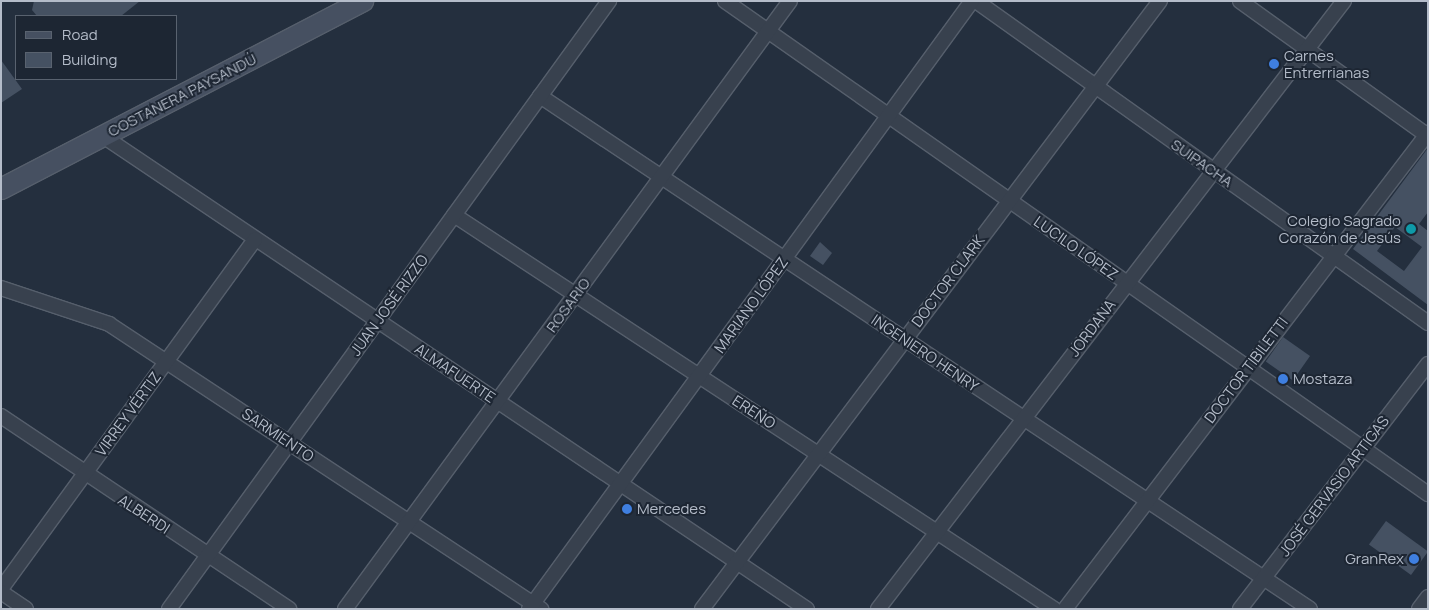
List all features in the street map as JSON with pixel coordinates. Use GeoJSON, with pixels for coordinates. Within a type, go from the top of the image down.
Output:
{"type":"FeatureCollection","features":[{"type":"Feature","properties":{"kind":"main road","name":"COSTANERA PAYSANDÚ"},"geometry":{"type":"LineString","coordinates":[[1,189],[363,1]]}},
{"type":"Feature","properties":{"kind":"street","name":"JUAN JOSÉ RIZZO"},"geometry":{"type":"LineString","coordinates":[[169,609],[609,1]]}},
{"type":"Feature","properties":{"kind":"street","name":"LUCILO LÓPEZ"},"geometry":{"type":"LineString","coordinates":[[725,1],[1428,494]]}},
{"type":"Feature","properties":{"kind":"street","name":"ROSARIO"},"geometry":{"type":"LineString","coordinates":[[345,609],[790,1]]}},
{"type":"Feature","properties":{"kind":"street","name":"MARIANO LÓPEZ"},"geometry":{"type":"LineString","coordinates":[[534,607],[620,484],[972,1]]}},
{"type":"Feature","properties":{"kind":"street","name":"SUIPACHA"},"geometry":{"type":"LineString","coordinates":[[976,1],[1093,87],[1428,324]]}},
{"type":"Feature","properties":{"kind":"street","name":"DOCTOR CLARK"},"geometry":{"type":"LineString","coordinates":[[702,609],[1093,87],[1160,1]]}},
{"type":"Feature","properties":{"kind":"street"},"geometry":{"type":"LineString","coordinates":[[1240,1],[1427,135]]}},
{"type":"Feature","properties":{"kind":"street","name":"JORDANA"},"geometry":{"type":"LineString","coordinates":[[878,609],[1126,282],[1308,50],[1344,1]]}},
{"type":"Feature","properties":{"kind":"street","name":"INGENIERO HENRY"},"geometry":{"type":"LineString","coordinates":[[540,96],[1310,609]]}},
{"type":"Feature","properties":{"kind":"street","name":"DOCTOR TIBILETTI"},"geometry":{"type":"LineString","coordinates":[[1065,609],[1333,255],[1427,135]]}},
{"type":"Feature","properties":{"kind":"street","name":"ALMAFUERTE"},"geometry":{"type":"LineString","coordinates":[[103,136],[807,609]]}},
{"type":"Feature","properties":{"kind":"street","name":"EREÑO"},"geometry":{"type":"LineString","coordinates":[[454,216],[1054,609]]}},
{"type":"Feature","properties":{"kind":"street","name":"VIRREY VÉRTIZ"},"geometry":{"type":"LineString","coordinates":[[1,591],[255,239]]}},
{"type":"Feature","properties":{"kind":"street","name":"SARMIENTO"},"geometry":{"type":"LineString","coordinates":[[1,288],[109,324],[167,360],[410,521],[534,607]]}},
{"type":"Feature","properties":{"kind":"street","name":"JOSÉ GERVASIO ARTIGAS"},"geometry":{"type":"LineString","coordinates":[[1240,609],[1428,364]]}},
{"type":"Feature","properties":{"kind":"street","name":"ALBERDI"},"geometry":{"type":"LineString","coordinates":[[1,416],[84,474],[289,609]]}},
{"type":"Feature","properties":{"kind":"street"},"geometry":{"type":"LineString","coordinates":[[1,591],[26,609]]}},
{"type":"Feature","properties":{"kind":"street"},"geometry":{"type":"LineString","coordinates":[[1419,609],[1428,597]]}},
{"type":"Feature","properties":{"kind":"building"},"geometry":{"type":"Polygon","coordinates":[[[34,1],[140,1],[122,15],[36,15],[32,10],[34,1]]]}},
{"type":"Feature","properties":{"kind":"building"},"geometry":{"type":"Polygon","coordinates":[[[1,60],[22,89],[1,103],[1,60]]]}},
{"type":"Feature","properties":{"kind":"building","name":"Colegio Sagrado Corazón de Jesús"},"geometry":{"type":"Polygon","coordinates":[[[1428,148],[1428,212],[1419,224],[1428,231],[1428,305],[1353,249],[1428,148]],[[1395,227],[1377,251],[1404,271],[1422,247],[1395,227]]]}},
{"type":"Feature","properties":{"kind":"building"},"geometry":{"type":"Polygon","coordinates":[[[820,242],[832,253],[823,265],[810,256],[820,242]]]}},
{"type":"Feature","properties":{"kind":"building"},"geometry":{"type":"Polygon","coordinates":[[[1283,337],[1310,356],[1293,381],[1266,362],[1283,337]]]}},
{"type":"Feature","properties":{"kind":"building"},"geometry":{"type":"Polygon","coordinates":[[[1386,521],[1428,552],[1411,575],[1369,544],[1386,521]]]}},
{"type":"Feature","properties":{"kind":"place","name":"Carnes Entrerrianas"},"geometry":{"type":"Point","coordinates":[1274,64]}},
{"type":"Feature","properties":{"kind":"place","name":"Colegio Sagrado Corazón de Jesús"},"geometry":{"type":"Point","coordinates":[1411,229]}},
{"type":"Feature","properties":{"kind":"place","name":"Mostaza"},"geometry":{"type":"Point","coordinates":[1283,379]}},
{"type":"Feature","properties":{"kind":"place","name":"Mercedes"},"geometry":{"type":"Point","coordinates":[627,509]}},
{"type":"Feature","properties":{"kind":"place","name":"GranRex"},"geometry":{"type":"Point","coordinates":[1414,559]}}]}
